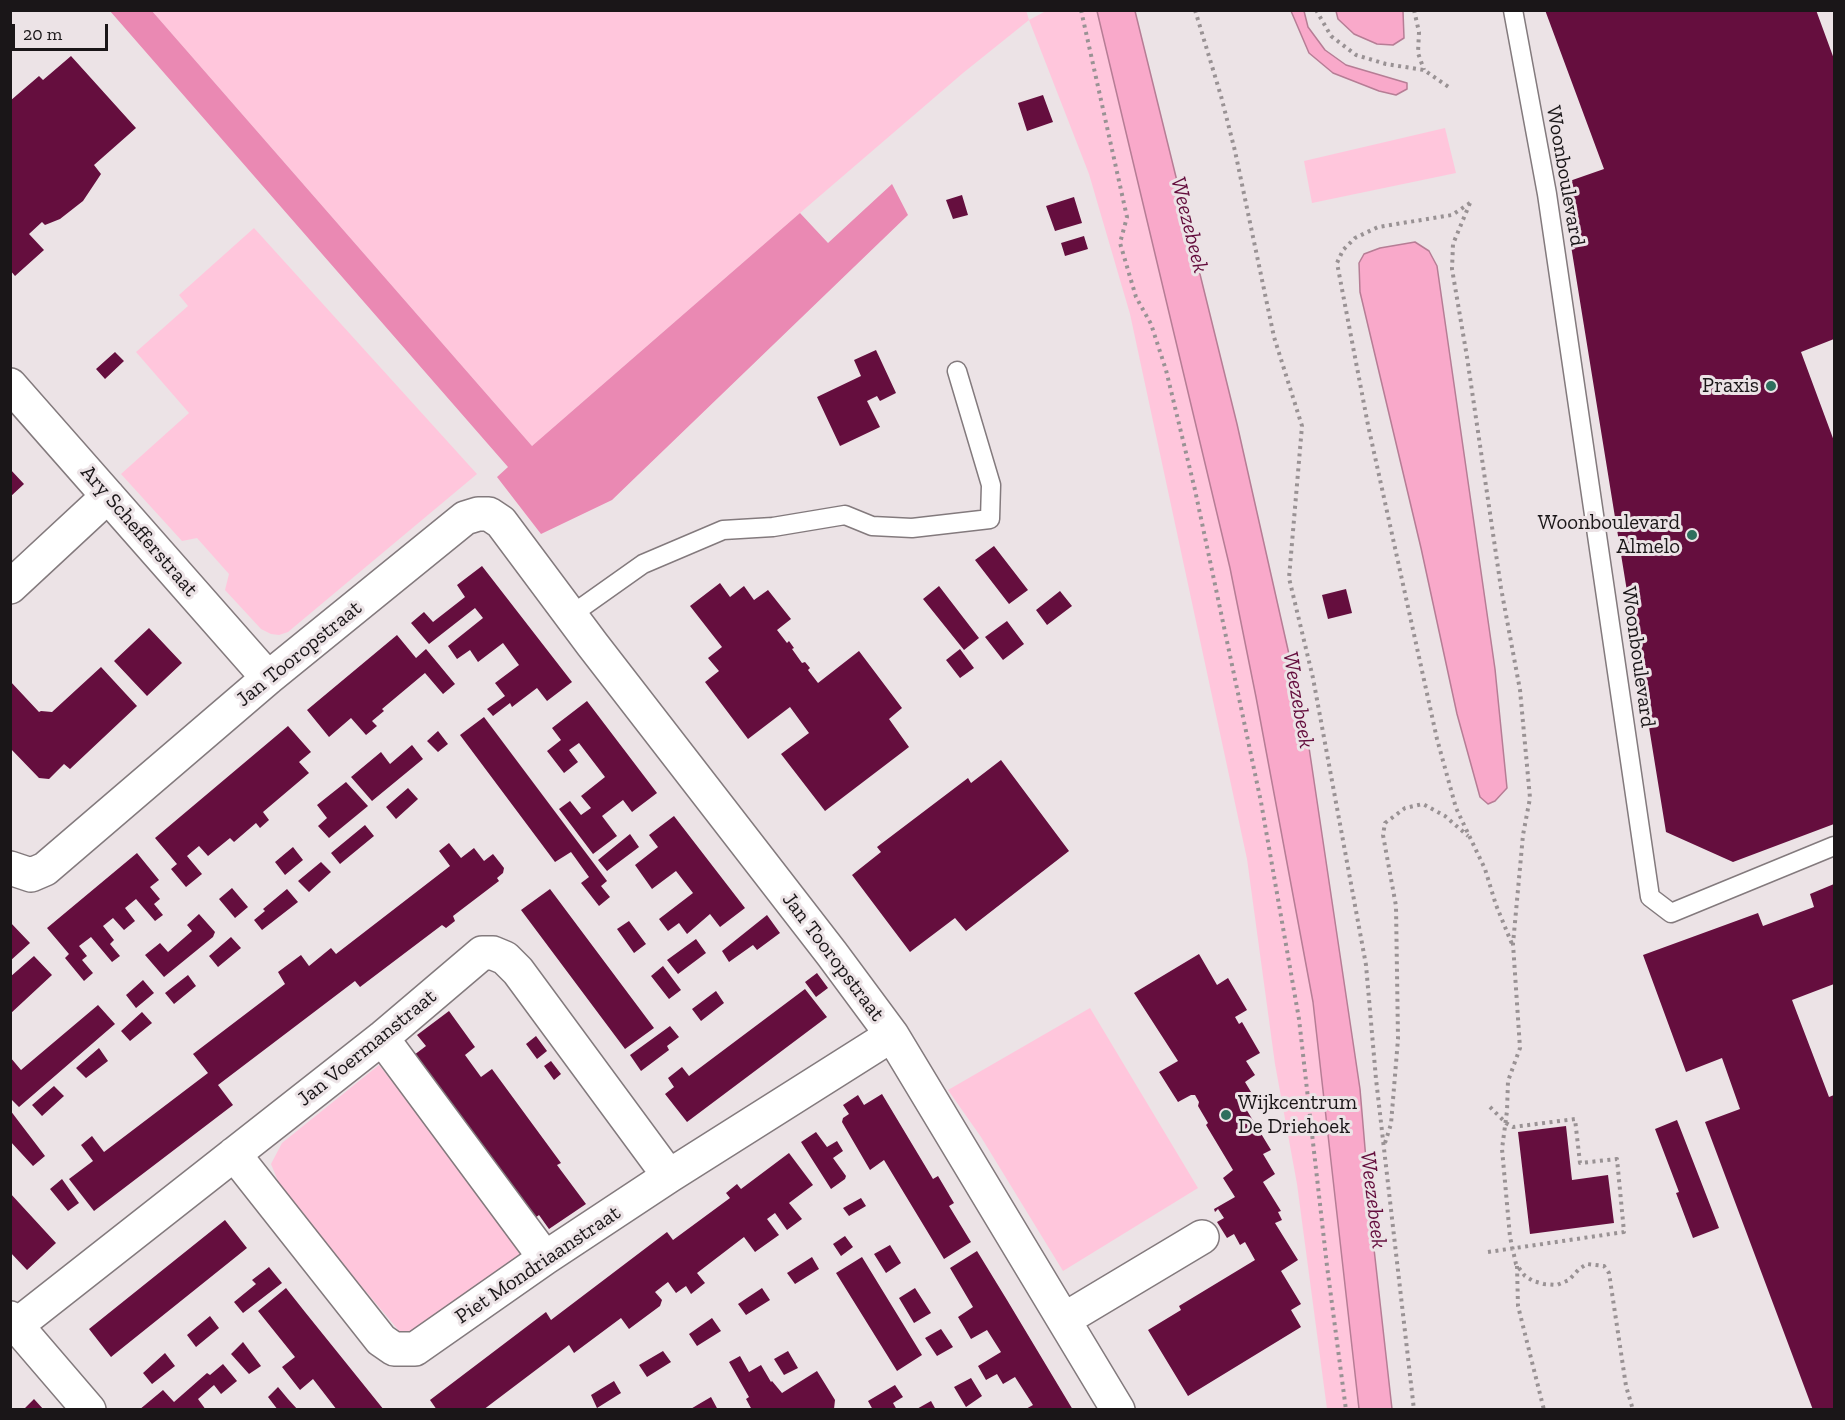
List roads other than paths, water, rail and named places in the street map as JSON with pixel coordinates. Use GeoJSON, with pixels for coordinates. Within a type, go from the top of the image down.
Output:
{"type":"FeatureCollection","features":[{"type":"Feature","properties":{"kind":"street","name":"Ary Schefferstraat"},"geometry":{"type":"LineString","coordinates":[[10,385],[268,678]]}},
{"type":"Feature","properties":{"kind":"street"},"geometry":{"type":"LineString","coordinates":[[10,587],[108,496]]}},
{"type":"Feature","properties":{"kind":"street","name":"Jan Tooropstraat"},"geometry":{"type":"LineString","coordinates":[[10,868],[31,875],[45,869],[268,678],[465,518],[478,514],[489,514],[501,522],[892,1035],[1118,1410]]}},
{"type":"Feature","properties":{"kind":"street","name":"Jan Voermanstraat"},"geometry":{"type":"LineString","coordinates":[[14,1322],[382,1038],[482,953],[493,953],[505,958],[518,971],[669,1176]]}},
{"type":"Feature","properties":{"kind":"street","name":"Piet Mondriaanstraat"},"geometry":{"type":"LineString","coordinates":[[234,1154],[381,1340],[394,1349],[415,1349],[545,1258],[669,1176],[892,1035]]}},
{"type":"Feature","properties":{"kind":"street"},"geometry":{"type":"LineString","coordinates":[[382,1038],[545,1258]]}},
{"type":"Feature","properties":{"kind":"street"},"geometry":{"type":"LineString","coordinates":[[1065,1319],[1202,1237]]}},
{"type":"Feature","properties":{"kind":"street"},"geometry":{"type":"LineString","coordinates":[[14,1322],[88,1410]]}},
{"type":"Feature","properties":{"kind":"lane","name":"Woonboulevard"},"geometry":{"type":"LineString","coordinates":[[1512,10],[1547,194],[1650,897],[1671,913],[1834,846]]}},
{"type":"Feature","properties":{"kind":"lane"},"geometry":{"type":"LineString","coordinates":[[571,615],[643,564],[723,530],[773,527],[846,515],[872,526],[912,528],[990,519],[991,485],[957,371]]}},
{"type":"Feature","properties":{"kind":"water","name":"Weezebeek"},"geometry":{"type":"Polygon","coordinates":[[[1097,11],[1135,11],[1237,424],[1307,734],[1360,1089],[1372,1231],[1392,1409],[1359,1409],[1313,1002],[1256,697],[1230,568],[1097,11]]]}},
{"type":"Feature","properties":{"kind":"water"},"geometry":{"type":"Polygon","coordinates":[[[1291,11],[1304,11],[1308,27],[1325,50],[1346,65],[1407,83],[1407,89],[1396,95],[1379,91],[1333,73],[1309,53],[1291,11]]]}},
{"type":"Feature","properties":{"kind":"water"},"geometry":{"type":"Polygon","coordinates":[[[1336,11],[1403,11],[1404,38],[1393,45],[1377,44],[1354,34],[1338,19],[1336,11]]]}},
{"type":"Feature","properties":{"kind":"water"},"geometry":{"type":"Polygon","coordinates":[[[1415,242],[1429,251],[1437,266],[1495,669],[1507,788],[1495,801],[1488,804],[1480,797],[1457,714],[1421,548],[1360,292],[1359,263],[1364,254],[1380,248],[1415,242]]]}},
{"type":"Feature","properties":{"kind":"place","name":"Praxis"},"geometry":{"type":"Point","coordinates":[1771,386]}},
{"type":"Feature","properties":{"kind":"place","name":"Woonboulevard Almelo"},"geometry":{"type":"Point","coordinates":[1692,535]}},
{"type":"Feature","properties":{"kind":"place","name":"Wijkcentrum De Driehoek"},"geometry":{"type":"Point","coordinates":[1226,1115]}}]}
